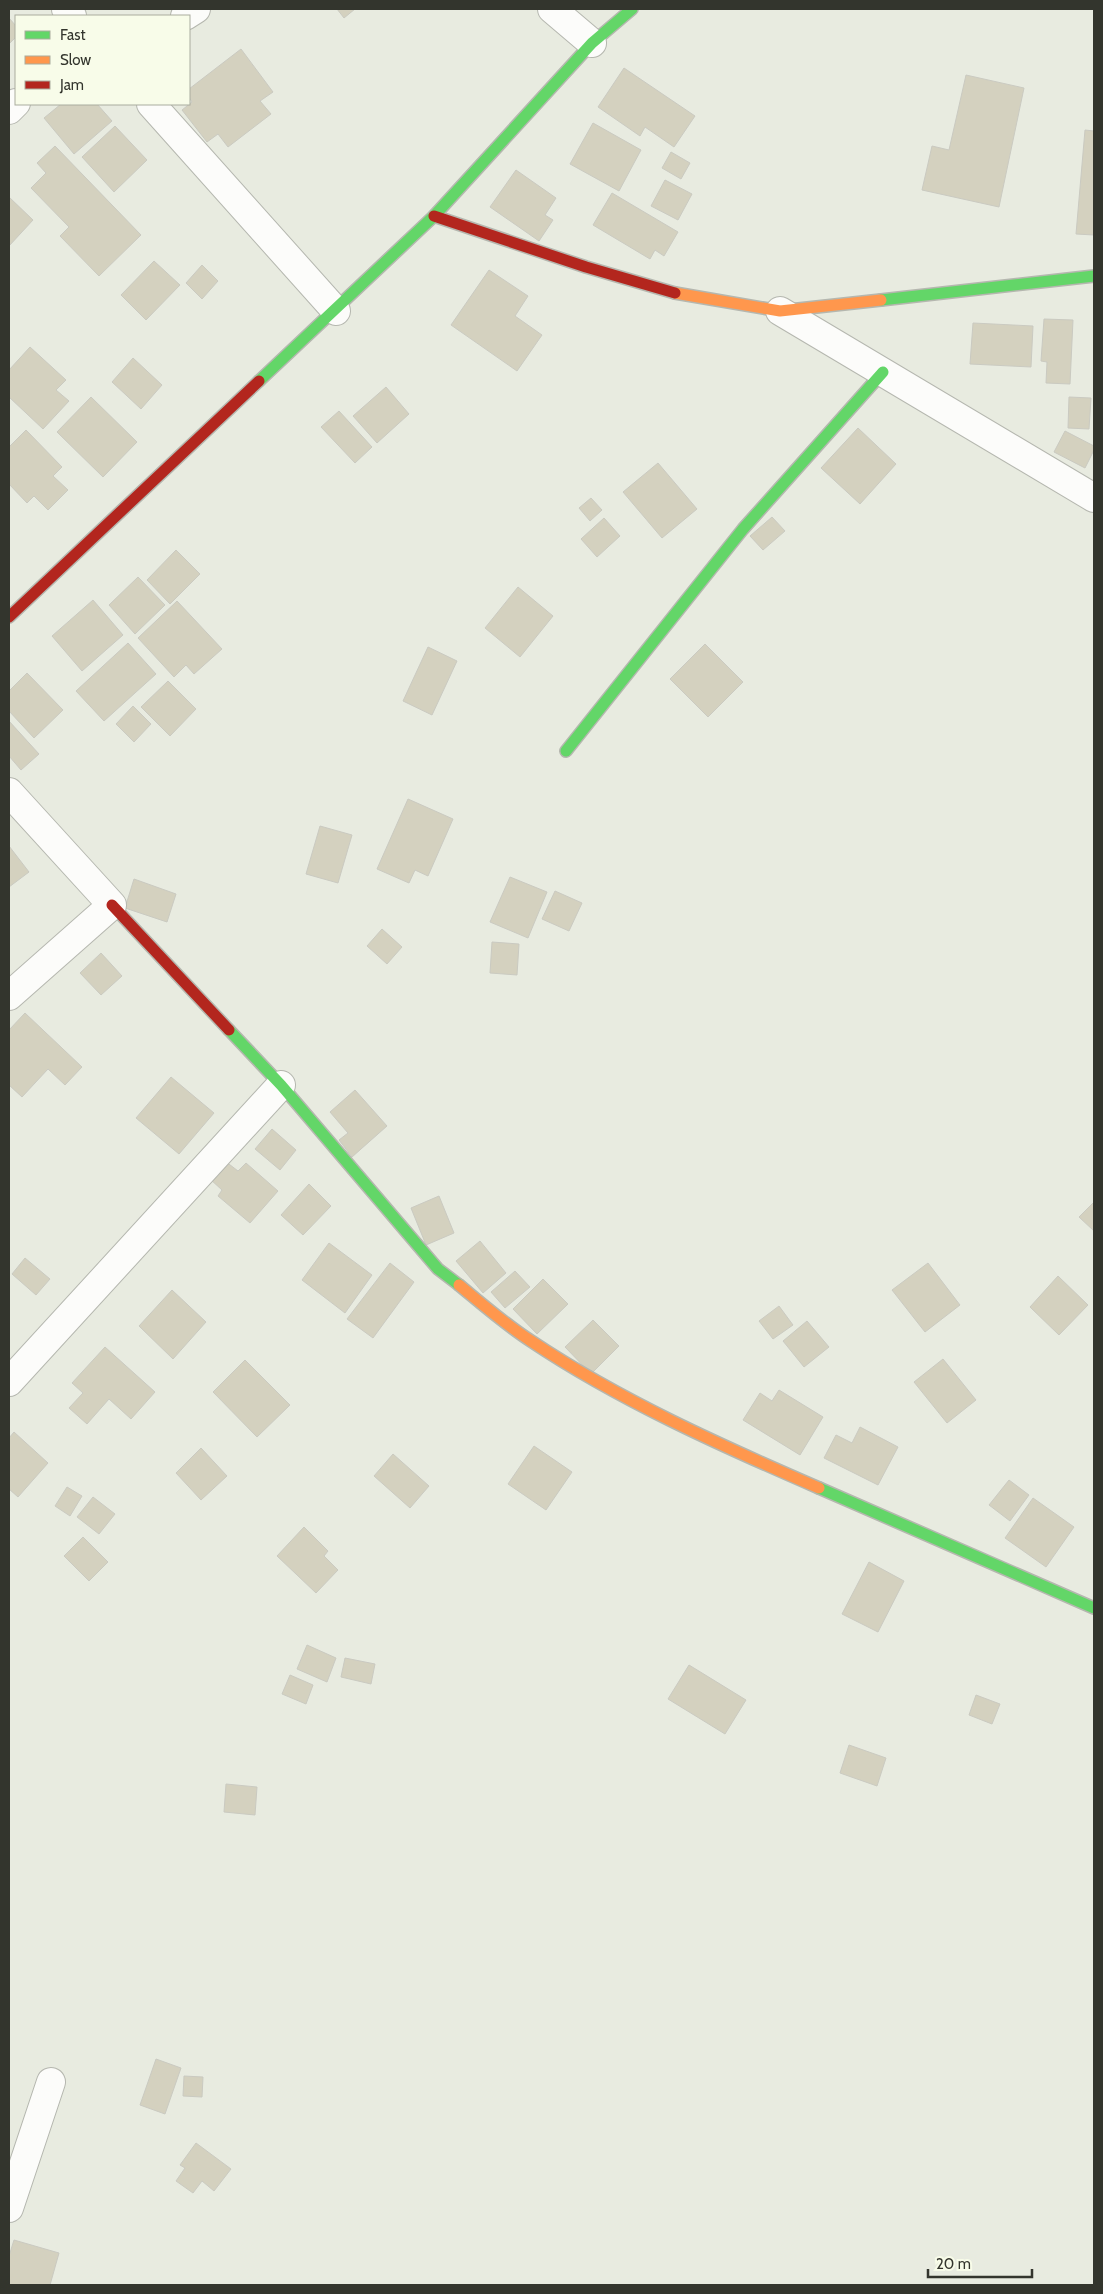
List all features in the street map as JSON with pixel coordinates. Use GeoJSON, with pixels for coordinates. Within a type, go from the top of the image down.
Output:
{"type":"FeatureCollection","features":[{"type":"Feature","properties":{"kind":"street"},"geometry":{"type":"LineString","coordinates":[[552,9],[592,43]]}},
{"type":"Feature","properties":{"kind":"street"},"geometry":{"type":"LineString","coordinates":[[9,617],[336,311],[434,216],[592,43],[632,9]]}},
{"type":"Feature","properties":{"kind":"street"},"geometry":{"type":"LineString","coordinates":[[152,105],[336,311]]}},
{"type":"Feature","properties":{"kind":"street"},"geometry":{"type":"LineString","coordinates":[[434,216],[661,290],[780,311],[1094,276]]}},
{"type":"Feature","properties":{"kind":"street"},"geometry":{"type":"LineString","coordinates":[[780,311],[1094,498]]}},
{"type":"Feature","properties":{"kind":"street"},"geometry":{"type":"LineString","coordinates":[[566,751],[743,529],[883,372]]}},
{"type":"Feature","properties":{"kind":"street"},"geometry":{"type":"LineString","coordinates":[[9,792],[281,1085],[438,1269],[530,1341],[602,1384],[733,1451],[1094,1608]]}},
{"type":"Feature","properties":{"kind":"street"},"geometry":{"type":"LineString","coordinates":[[9,996],[112,905]]}},
{"type":"Feature","properties":{"kind":"street"},"geometry":{"type":"LineString","coordinates":[[9,1380],[281,1085]]}},
{"type":"Feature","properties":{"kind":"street"},"geometry":{"type":"LineString","coordinates":[[9,2208],[51,2082]]}},
{"type":"Feature","properties":{"kind":"building"},"geometry":{"type":"Polygon","coordinates":[[[337,9],[355,9],[344,18],[337,9]]]}},
{"type":"Feature","properties":{"kind":"building"},"geometry":{"type":"Polygon","coordinates":[[[9,18],[15,25],[15,38],[9,44],[9,18]]]}},
{"type":"Feature","properties":{"kind":"building"},"geometry":{"type":"Polygon","coordinates":[[[241,49],[273,92],[260,101],[271,114],[228,147],[218,134],[207,142],[182,110],[192,102],[190,99],[190,88],[241,49]]]}},
{"type":"Feature","properties":{"kind":"building"},"geometry":{"type":"Polygon","coordinates":[[[624,68],[695,116],[674,147],[645,127],[640,136],[598,107],[624,68]]]}},
{"type":"Feature","properties":{"kind":"building"},"geometry":{"type":"Polygon","coordinates":[[[966,75],[1024,88],[999,207],[922,190],[932,146],[949,150],[966,75]]]}},
{"type":"Feature","properties":{"kind":"building"},"geometry":{"type":"Polygon","coordinates":[[[60,105],[98,105],[112,121],[74,154],[44,118],[60,105]]]}},
{"type":"Feature","properties":{"kind":"building"},"geometry":{"type":"Polygon","coordinates":[[[593,123],[641,150],[619,191],[570,164],[593,123]]]}},
{"type":"Feature","properties":{"kind":"building"},"geometry":{"type":"Polygon","coordinates":[[[115,126],[147,160],[114,192],[82,157],[115,126]]]}},
{"type":"Feature","properties":{"kind":"building"},"geometry":{"type":"Polygon","coordinates":[[[1085,130],[1094,131],[1094,235],[1076,234],[1085,130]]]}},
{"type":"Feature","properties":{"kind":"building"},"geometry":{"type":"Polygon","coordinates":[[[55,146],[141,235],[99,276],[60,236],[69,227],[31,188],[46,173],[37,163],[55,146]]]}},
{"type":"Feature","properties":{"kind":"building"},"geometry":{"type":"Polygon","coordinates":[[[671,152],[690,163],[681,179],[662,168],[671,152]]]}},
{"type":"Feature","properties":{"kind":"building"},"geometry":{"type":"Polygon","coordinates":[[[516,170],[556,198],[545,215],[553,220],[539,241],[490,207],[516,170]]]}},
{"type":"Feature","properties":{"kind":"building"},"geometry":{"type":"Polygon","coordinates":[[[665,180],[692,194],[678,220],[651,206],[665,180]]]}},
{"type":"Feature","properties":{"kind":"building"},"geometry":{"type":"Polygon","coordinates":[[[612,193],[678,232],[664,256],[655,250],[650,259],[593,225],[612,193]]]}},
{"type":"Feature","properties":{"kind":"building"},"geometry":{"type":"Polygon","coordinates":[[[9,197],[33,220],[9,246],[9,197]]]}},
{"type":"Feature","properties":{"kind":"building"},"geometry":{"type":"Polygon","coordinates":[[[154,261],[180,285],[146,320],[121,295],[154,261]]]}},
{"type":"Feature","properties":{"kind":"building"},"geometry":{"type":"Polygon","coordinates":[[[202,265],[218,281],[202,299],[186,283],[202,265]]]}},
{"type":"Feature","properties":{"kind":"building"},"geometry":{"type":"Polygon","coordinates":[[[489,270],[528,296],[515,316],[542,335],[517,371],[451,325],[489,270]]]}},
{"type":"Feature","properties":{"kind":"building"},"geometry":{"type":"Polygon","coordinates":[[[1044,319],[1073,320],[1070,384],[1046,383],[1047,362],[1041,361],[1044,319]]]}},
{"type":"Feature","properties":{"kind":"building"},"geometry":{"type":"Polygon","coordinates":[[[973,323],[1033,326],[1031,367],[970,364],[973,323]]]}},
{"type":"Feature","properties":{"kind":"building"},"geometry":{"type":"Polygon","coordinates":[[[30,347],[66,380],[56,390],[69,401],[43,429],[9,397],[9,370],[30,347]]]}},
{"type":"Feature","properties":{"kind":"building"},"geometry":{"type":"Polygon","coordinates":[[[133,358],[162,385],[141,409],[112,382],[133,358]]]}},
{"type":"Feature","properties":{"kind":"building"},"geometry":{"type":"Polygon","coordinates":[[[386,387],[409,414],[377,443],[353,416],[386,387]]]}},
{"type":"Feature","properties":{"kind":"building"},"geometry":{"type":"Polygon","coordinates":[[[91,397],[137,442],[103,477],[57,432],[91,397]]]}},
{"type":"Feature","properties":{"kind":"building"},"geometry":{"type":"Polygon","coordinates":[[[1069,397],[1091,398],[1089,429],[1068,428],[1069,397]]]}},
{"type":"Feature","properties":{"kind":"building"},"geometry":{"type":"Polygon","coordinates":[[[339,411],[372,447],[355,463],[321,427],[339,411]]]}},
{"type":"Feature","properties":{"kind":"building"},"geometry":{"type":"Polygon","coordinates":[[[858,428],[896,464],[860,504],[821,468],[858,428]]]}},
{"type":"Feature","properties":{"kind":"building"},"geometry":{"type":"Polygon","coordinates":[[[26,430],[62,467],[53,476],[68,490],[48,510],[34,496],[27,503],[9,484],[9,447],[26,430]]]}},
{"type":"Feature","properties":{"kind":"building"},"geometry":{"type":"Polygon","coordinates":[[[1065,431],[1094,446],[1094,450],[1085,468],[1054,452],[1065,431]]]}},
{"type":"Feature","properties":{"kind":"building"},"geometry":{"type":"Polygon","coordinates":[[[658,463],[697,509],[662,538],[623,492],[658,463]]]}},
{"type":"Feature","properties":{"kind":"building"},"geometry":{"type":"Polygon","coordinates":[[[591,498],[602,510],[590,521],[579,508],[591,498]]]}},
{"type":"Feature","properties":{"kind":"building"},"geometry":{"type":"Polygon","coordinates":[[[772,517],[785,531],[763,550],[750,536],[772,517]]]}},
{"type":"Feature","properties":{"kind":"building"},"geometry":{"type":"Polygon","coordinates":[[[604,518],[620,536],[597,557],[581,539],[604,518]]]}},
{"type":"Feature","properties":{"kind":"building"},"geometry":{"type":"Polygon","coordinates":[[[176,550],[200,574],[170,604],[147,580],[176,550]]]}},
{"type":"Feature","properties":{"kind":"building"},"geometry":{"type":"Polygon","coordinates":[[[138,577],[165,605],[135,634],[109,605],[138,577]]]}},
{"type":"Feature","properties":{"kind":"building"},"geometry":{"type":"Polygon","coordinates":[[[518,587],[553,616],[520,657],[485,628],[518,587]]]}},
{"type":"Feature","properties":{"kind":"building"},"geometry":{"type":"Polygon","coordinates":[[[93,600],[123,635],[82,671],[52,636],[93,600]]]}},
{"type":"Feature","properties":{"kind":"building"},"geometry":{"type":"Polygon","coordinates":[[[177,601],[222,649],[194,674],[186,665],[174,677],[138,638],[177,601]]]}},
{"type":"Feature","properties":{"kind":"building"},"geometry":{"type":"Polygon","coordinates":[[[128,643],[156,674],[104,721],[76,691],[128,643]]]}},
{"type":"Feature","properties":{"kind":"building"},"geometry":{"type":"Polygon","coordinates":[[[705,644],[743,682],[708,717],[670,679],[705,644]]]}},
{"type":"Feature","properties":{"kind":"building"},"geometry":{"type":"Polygon","coordinates":[[[428,647],[457,661],[432,715],[403,701],[428,647]]]}},
{"type":"Feature","properties":{"kind":"building"},"geometry":{"type":"Polygon","coordinates":[[[27,673],[63,710],[34,738],[9,711],[9,691],[27,673]]]}},
{"type":"Feature","properties":{"kind":"building"},"geometry":{"type":"Polygon","coordinates":[[[168,681],[196,709],[170,736],[141,707],[168,681]]]}},
{"type":"Feature","properties":{"kind":"building"},"geometry":{"type":"Polygon","coordinates":[[[133,706],[151,724],[134,742],[116,724],[133,706]]]}},
{"type":"Feature","properties":{"kind":"building"},"geometry":{"type":"Polygon","coordinates":[[[9,721],[39,754],[21,770],[9,756],[9,721]]]}},
{"type":"Feature","properties":{"kind":"building"},"geometry":{"type":"Polygon","coordinates":[[[408,799],[453,819],[428,876],[415,870],[409,883],[377,869],[408,799]]]}},
{"type":"Feature","properties":{"kind":"building"},"geometry":{"type":"Polygon","coordinates":[[[320,826],[352,835],[338,883],[306,874],[320,826]]]}},
{"type":"Feature","properties":{"kind":"building"},"geometry":{"type":"Polygon","coordinates":[[[9,846],[29,872],[9,887],[9,846]]]}},
{"type":"Feature","properties":{"kind":"building"},"geometry":{"type":"Polygon","coordinates":[[[510,877],[547,892],[528,938],[490,922],[510,877]]]}},
{"type":"Feature","properties":{"kind":"building"},"geometry":{"type":"Polygon","coordinates":[[[134,879],[176,894],[167,922],[125,908],[134,879]]]}},
{"type":"Feature","properties":{"kind":"building"},"geometry":{"type":"Polygon","coordinates":[[[555,891],[582,903],[569,931],[542,919],[555,891]]]}},
{"type":"Feature","properties":{"kind":"building"},"geometry":{"type":"Polygon","coordinates":[[[382,929],[402,947],[387,964],[367,946],[382,929]]]}},
{"type":"Feature","properties":{"kind":"building"},"geometry":{"type":"Polygon","coordinates":[[[492,942],[519,944],[517,975],[490,973],[492,942]]]}},
{"type":"Feature","properties":{"kind":"building"},"geometry":{"type":"Polygon","coordinates":[[[101,953],[122,976],[101,995],[80,973],[101,953]]]}},
{"type":"Feature","properties":{"kind":"building"},"geometry":{"type":"Polygon","coordinates":[[[25,1013],[82,1067],[65,1085],[48,1069],[22,1097],[9,1085],[9,1030],[25,1013]]]}},
{"type":"Feature","properties":{"kind":"building"},"geometry":{"type":"Polygon","coordinates":[[[171,1077],[214,1113],[179,1154],[136,1118],[171,1077]]]}},
{"type":"Feature","properties":{"kind":"building"},"geometry":{"type":"Polygon","coordinates":[[[355,1090],[387,1126],[352,1157],[339,1140],[348,1133],[330,1112],[355,1090]]]}},
{"type":"Feature","properties":{"kind":"building"},"geometry":{"type":"Polygon","coordinates":[[[272,1129],[296,1150],[280,1170],[255,1149],[272,1129]]]}},
{"type":"Feature","properties":{"kind":"building"},"geometry":{"type":"Polygon","coordinates":[[[225,1161],[238,1171],[246,1163],[278,1191],[250,1223],[218,1196],[222,1190],[210,1179],[225,1161]]]}},
{"type":"Feature","properties":{"kind":"building"},"geometry":{"type":"Polygon","coordinates":[[[309,1184],[331,1206],[303,1235],[281,1215],[309,1184]]]}},
{"type":"Feature","properties":{"kind":"building"},"geometry":{"type":"Polygon","coordinates":[[[439,1196],[454,1233],[426,1245],[411,1208],[439,1196]]]}},
{"type":"Feature","properties":{"kind":"building"},"geometry":{"type":"Polygon","coordinates":[[[1094,1202],[1094,1231],[1079,1217],[1094,1202]]]}},
{"type":"Feature","properties":{"kind":"building"},"geometry":{"type":"Polygon","coordinates":[[[480,1241],[506,1273],[483,1293],[456,1261],[480,1241]]]}},
{"type":"Feature","properties":{"kind":"building"},"geometry":{"type":"Polygon","coordinates":[[[329,1243],[372,1275],[345,1313],[302,1280],[329,1243]]]}},
{"type":"Feature","properties":{"kind":"building"},"geometry":{"type":"Polygon","coordinates":[[[25,1258],[50,1279],[36,1295],[12,1274],[25,1258]]]}},
{"type":"Feature","properties":{"kind":"building"},"geometry":{"type":"Polygon","coordinates":[[[390,1263],[414,1282],[373,1338],[347,1319],[390,1263]]]}},
{"type":"Feature","properties":{"kind":"building"},"geometry":{"type":"Polygon","coordinates":[[[928,1263],[960,1305],[925,1332],[892,1290],[928,1263]]]}},
{"type":"Feature","properties":{"kind":"building"},"geometry":{"type":"Polygon","coordinates":[[[515,1271],[530,1287],[505,1308],[491,1292],[515,1271]]]}},
{"type":"Feature","properties":{"kind":"building"},"geometry":{"type":"Polygon","coordinates":[[[1058,1276],[1088,1305],[1059,1335],[1030,1307],[1058,1276]]]}},
{"type":"Feature","properties":{"kind":"building"},"geometry":{"type":"Polygon","coordinates":[[[543,1279],[568,1304],[537,1334],[513,1309],[543,1279]]]}},
{"type":"Feature","properties":{"kind":"building"},"geometry":{"type":"Polygon","coordinates":[[[172,1290],[206,1322],[173,1359],[139,1326],[172,1290]]]}},
{"type":"Feature","properties":{"kind":"building"},"geometry":{"type":"Polygon","coordinates":[[[779,1306],[793,1325],[773,1339],[759,1321],[779,1306]]]}},
{"type":"Feature","properties":{"kind":"building"},"geometry":{"type":"Polygon","coordinates":[[[593,1320],[619,1346],[591,1374],[565,1347],[593,1320]]]}},
{"type":"Feature","properties":{"kind":"building"},"geometry":{"type":"Polygon","coordinates":[[[807,1321],[829,1347],[804,1367],[783,1341],[807,1321]]]}},
{"type":"Feature","properties":{"kind":"building"},"geometry":{"type":"Polygon","coordinates":[[[105,1347],[155,1392],[131,1419],[109,1399],[87,1424],[69,1408],[83,1393],[72,1383],[105,1347]]]}},
{"type":"Feature","properties":{"kind":"building"},"geometry":{"type":"Polygon","coordinates":[[[943,1359],[976,1400],[947,1423],[914,1382],[943,1359]]]}},
{"type":"Feature","properties":{"kind":"building"},"geometry":{"type":"Polygon","coordinates":[[[245,1360],[290,1405],[257,1437],[213,1392],[245,1360]]]}},
{"type":"Feature","properties":{"kind":"building"},"geometry":{"type":"Polygon","coordinates":[[[779,1390],[823,1417],[800,1455],[743,1420],[760,1393],[772,1401],[779,1390]]]}},
{"type":"Feature","properties":{"kind":"building"},"geometry":{"type":"Polygon","coordinates":[[[860,1427],[898,1447],[878,1485],[824,1458],[836,1435],[852,1443],[860,1427]]]}},
{"type":"Feature","properties":{"kind":"building"},"geometry":{"type":"Polygon","coordinates":[[[14,1432],[48,1463],[18,1497],[9,1489],[9,1438],[14,1432]]]}},
{"type":"Feature","properties":{"kind":"building"},"geometry":{"type":"Polygon","coordinates":[[[534,1446],[572,1472],[546,1510],[508,1484],[534,1446]]]}},
{"type":"Feature","properties":{"kind":"building"},"geometry":{"type":"Polygon","coordinates":[[[201,1448],[227,1476],[201,1500],[176,1473],[201,1448]]]}},
{"type":"Feature","properties":{"kind":"building"},"geometry":{"type":"Polygon","coordinates":[[[393,1454],[429,1486],[410,1508],[374,1476],[393,1454]]]}},
{"type":"Feature","properties":{"kind":"building"},"geometry":{"type":"Polygon","coordinates":[[[1009,1480],[1029,1495],[1010,1521],[989,1505],[1009,1480]]]}},
{"type":"Feature","properties":{"kind":"building"},"geometry":{"type":"Polygon","coordinates":[[[67,1487],[82,1496],[70,1516],[55,1506],[67,1487]]]}},
{"type":"Feature","properties":{"kind":"building"},"geometry":{"type":"Polygon","coordinates":[[[93,1497],[115,1514],[99,1534],[77,1517],[93,1497]]]}},
{"type":"Feature","properties":{"kind":"building"},"geometry":{"type":"Polygon","coordinates":[[[1033,1498],[1074,1527],[1046,1567],[1005,1538],[1033,1498]]]}},
{"type":"Feature","properties":{"kind":"building"},"geometry":{"type":"Polygon","coordinates":[[[304,1527],[328,1551],[324,1556],[338,1570],[316,1593],[277,1556],[304,1527]]]}},
{"type":"Feature","properties":{"kind":"building"},"geometry":{"type":"Polygon","coordinates":[[[83,1537],[108,1562],[89,1581],[64,1556],[83,1537]]]}},
{"type":"Feature","properties":{"kind":"building"},"geometry":{"type":"Polygon","coordinates":[[[869,1562],[904,1581],[878,1632],[842,1614],[869,1562]]]}},
{"type":"Feature","properties":{"kind":"building"},"geometry":{"type":"Polygon","coordinates":[[[307,1645],[336,1658],[327,1682],[297,1669],[307,1645]]]}},
{"type":"Feature","properties":{"kind":"building"},"geometry":{"type":"Polygon","coordinates":[[[345,1658],[375,1664],[371,1684],[341,1677],[345,1658]]]}},
{"type":"Feature","properties":{"kind":"building"},"geometry":{"type":"Polygon","coordinates":[[[689,1665],[746,1700],[725,1734],[668,1699],[689,1665]]]}},
{"type":"Feature","properties":{"kind":"building"},"geometry":{"type":"Polygon","coordinates":[[[290,1675],[313,1685],[306,1704],[282,1694],[290,1675]]]}},
{"type":"Feature","properties":{"kind":"building"},"geometry":{"type":"Polygon","coordinates":[[[976,1695],[1000,1704],[992,1724],[969,1715],[976,1695]]]}},
{"type":"Feature","properties":{"kind":"building"},"geometry":{"type":"Polygon","coordinates":[[[849,1745],[886,1758],[877,1786],[840,1773],[849,1745]]]}},
{"type":"Feature","properties":{"kind":"building"},"geometry":{"type":"Polygon","coordinates":[[[226,1784],[257,1787],[255,1815],[224,1812],[226,1784]]]}},
{"type":"Feature","properties":{"kind":"building"},"geometry":{"type":"Polygon","coordinates":[[[156,2059],[181,2068],[165,2114],[140,2105],[156,2059]]]}},
{"type":"Feature","properties":{"kind":"building"},"geometry":{"type":"Polygon","coordinates":[[[184,2076],[203,2077],[202,2097],[183,2096],[184,2076]]]}},
{"type":"Feature","properties":{"kind":"building"},"geometry":{"type":"Polygon","coordinates":[[[196,2143],[231,2169],[214,2191],[202,2181],[193,2193],[176,2181],[185,2168],[180,2165],[196,2143]]]}},
{"type":"Feature","properties":{"kind":"building"},"geometry":{"type":"Polygon","coordinates":[[[14,2240],[59,2253],[50,2285],[9,2285],[9,2256],[14,2240]]]}},
{"type":"Feature","properties":{"kind":"traffic: fast"},"geometry":{"type":"LineString","coordinates":[[259,381],[434,216],[592,43],[632,9]]}},
{"type":"Feature","properties":{"kind":"traffic: fast"},"geometry":{"type":"LineString","coordinates":[[881,300],[1094,276]]}},
{"type":"Feature","properties":{"kind":"traffic: fast"},"geometry":{"type":"LineString","coordinates":[[566,751],[743,529],[883,372]]}},
{"type":"Feature","properties":{"kind":"traffic: fast"},"geometry":{"type":"LineString","coordinates":[[229,1030],[281,1085],[438,1269],[459,1285]]}},
{"type":"Feature","properties":{"kind":"traffic: fast"},"geometry":{"type":"LineString","coordinates":[[819,1488],[1094,1608]]}},
{"type":"Feature","properties":{"kind":"traffic: slow"},"geometry":{"type":"LineString","coordinates":[[675,293],[780,311],[881,300]]}},
{"type":"Feature","properties":{"kind":"traffic: slow"},"geometry":{"type":"LineString","coordinates":[[459,1285],[522,1335],[599,1383],[708,1439],[819,1488]]}},
{"type":"Feature","properties":{"kind":"traffic: jam"},"geometry":{"type":"LineString","coordinates":[[434,216],[586,267],[675,293]]}},
{"type":"Feature","properties":{"kind":"traffic: jam"},"geometry":{"type":"LineString","coordinates":[[9,617],[259,381]]}},
{"type":"Feature","properties":{"kind":"traffic: jam"},"geometry":{"type":"LineString","coordinates":[[112,905],[229,1030]]}}]}
